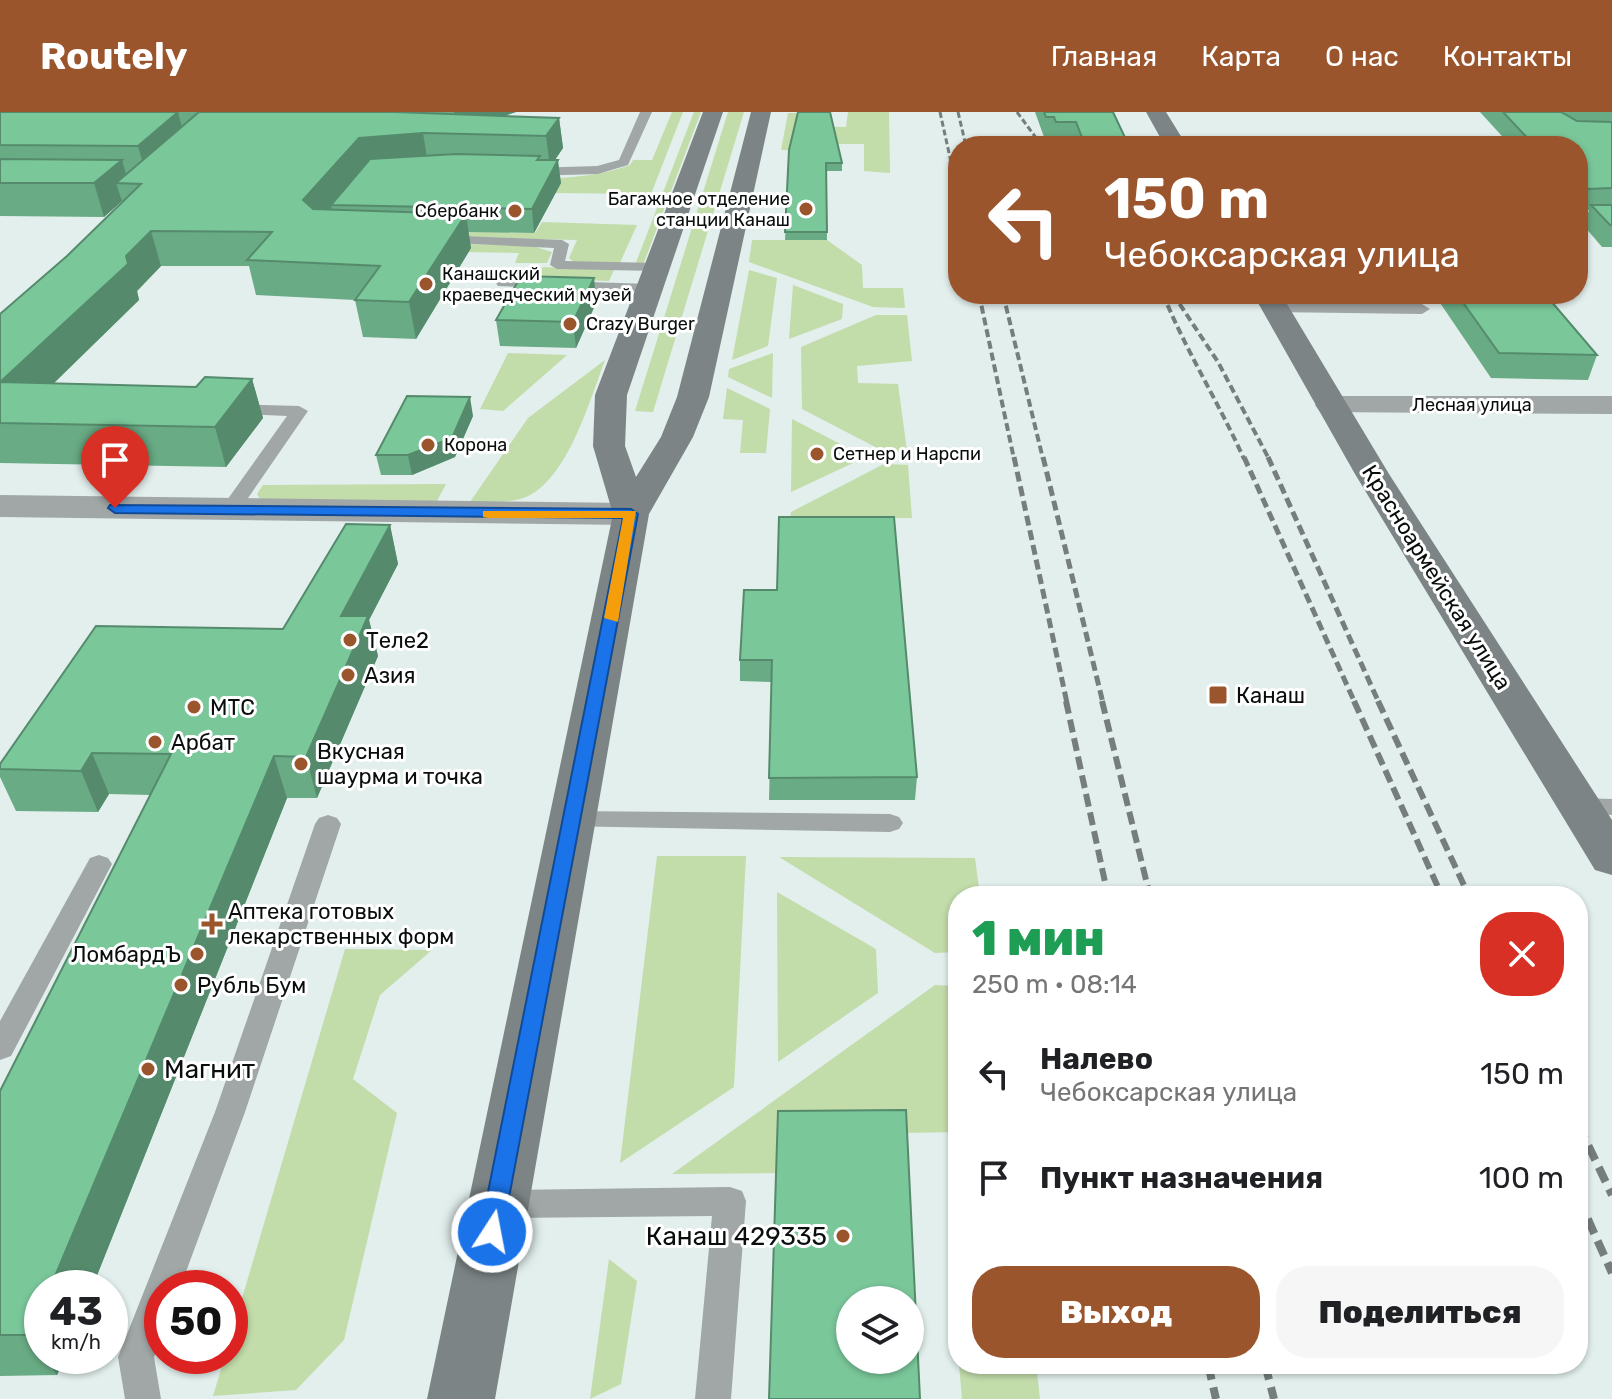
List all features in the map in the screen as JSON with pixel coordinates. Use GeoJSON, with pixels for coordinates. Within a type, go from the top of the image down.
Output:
{"type":"FeatureCollection","features":[{"type":"Feature","properties":{"kind":"main road"},"geometry":{"type":"LineString","coordinates":[[631,514],[609,446],[611,395],[713,112]]}},
{"type":"Feature","properties":{"kind":"main road"},"geometry":{"type":"LineString","coordinates":[[461,1399],[631,514],[677,437],[693,397],[761,112]]}},
{"type":"Feature","properties":{"kind":"main road"},"geometry":{"type":"LineString","coordinates":[[1156,112],[1170,136]]}},
{"type":"Feature","properties":{"kind":"main road","name":"Красноармейская улица"},"geometry":{"type":"LineString","coordinates":[[1273,304],[1331,405],[1596,806],[1612,858]]}},
{"type":"Feature","properties":{"kind":"street","name":"Лесная улица"},"geometry":{"type":"LineString","coordinates":[[1331,405],[1612,405]]}},
{"type":"Feature","properties":{"kind":"street"},"geometry":{"type":"LineString","coordinates":[[0,506],[631,514]]}},
{"type":"Feature","properties":{"kind":"lane"},"geometry":{"type":"LineString","coordinates":[[508,172],[598,170],[624,162],[646,112]]}},
{"type":"Feature","properties":{"kind":"lane"},"geometry":{"type":"LineString","coordinates":[[425,239],[562,244],[557,265],[653,278]]}},
{"type":"Feature","properties":{"kind":"lane"},"geometry":{"type":"LineString","coordinates":[[503,283],[653,278]]}},
{"type":"Feature","properties":{"kind":"lane"},"geometry":{"type":"LineString","coordinates":[[1328,304],[1422,309]]}},
{"type":"Feature","properties":{"kind":"lane"},"geometry":{"type":"LineString","coordinates":[[208,408],[299,411],[230,510]]}},
{"type":"Feature","properties":{"kind":"lane"},"geometry":{"type":"LineString","coordinates":[[570,820],[890,823]]}},
{"type":"Feature","properties":{"kind":"lane"},"geometry":{"type":"LineString","coordinates":[[169,1270],[230,1112],[328,824]]}},
{"type":"Feature","properties":{"kind":"lane"},"geometry":{"type":"LineString","coordinates":[[0,1048],[99,864]]}},
{"type":"Feature","properties":{"kind":"lane"},"geometry":{"type":"LineString","coordinates":[[497,1204],[730,1201],[713,1399]]}},
{"type":"Feature","properties":{"kind":"lane"},"geometry":{"type":"LineString","coordinates":[[143,1399],[136,1357],[144,1336]]}},
{"type":"Feature","properties":{"kind":"green space"},"geometry":{"type":"Polygon","coordinates":[[[672,112],[683,112],[651,194],[556,193],[448,175],[564,178],[609,172],[630,165],[633,160],[652,160],[672,112]]]}},
{"type":"Feature","properties":{"kind":"green space"},"geometry":{"type":"Polygon","coordinates":[[[694,112],[701,112],[643,265],[635,265],[694,112]]]}},
{"type":"Feature","properties":{"kind":"green space"},"geometry":{"type":"Polygon","coordinates":[[[728,112],[744,112],[653,412],[635,411],[728,112]]]}},
{"type":"Feature","properties":{"kind":"green space"},"geometry":{"type":"Polygon","coordinates":[[[848,112],[889,112],[890,173],[864,171],[864,144],[823,144],[822,151],[781,150],[788,113],[798,113],[796,126],[846,127],[848,112]]]}},
{"type":"Feature","properties":{"kind":"green space"},"geometry":{"type":"Polygon","coordinates":[[[542,222],[637,225],[619,265],[576,264],[569,258],[577,240],[361,235],[362,229],[535,233],[542,222]]]}},
{"type":"Feature","properties":{"kind":"green space"},"geometry":{"type":"Polygon","coordinates":[[[752,240],[827,240],[862,265],[863,288],[903,288],[905,308],[873,307],[749,262],[752,240]]]}},
{"type":"Feature","properties":{"kind":"green space"},"geometry":{"type":"Polygon","coordinates":[[[263,241],[529,245],[552,252],[547,263],[515,263],[519,253],[255,249],[263,241]]]}},
{"type":"Feature","properties":{"kind":"green space"},"geometry":{"type":"Polygon","coordinates":[[[543,267],[614,270],[609,281],[536,279],[543,267]]]}},
{"type":"Feature","properties":{"kind":"green space"},"geometry":{"type":"Polygon","coordinates":[[[749,270],[777,278],[768,346],[732,360],[749,270]]]}},
{"type":"Feature","properties":{"kind":"green space"},"geometry":{"type":"Polygon","coordinates":[[[793,285],[843,304],[842,319],[789,339],[793,285]]]}},
{"type":"Feature","properties":{"kind":"green space"},"geometry":{"type":"Polygon","coordinates":[[[876,315],[907,315],[912,361],[857,366],[858,383],[898,384],[907,451],[885,452],[802,409],[801,347],[876,315]]]}},
{"type":"Feature","properties":{"kind":"green space"},"geometry":{"type":"Polygon","coordinates":[[[508,353],[567,355],[503,411],[480,409],[508,353]]]}},
{"type":"Feature","properties":{"kind":"green space"},"geometry":{"type":"Polygon","coordinates":[[[773,353],[772,398],[728,377],[729,369],[773,353]]]}},
{"type":"Feature","properties":{"kind":"green space"},"geometry":{"type":"Polygon","coordinates":[[[605,360],[574,440],[551,478],[520,499],[470,502],[528,418],[605,360]]]}},
{"type":"Feature","properties":{"kind":"green space"},"geometry":{"type":"Polygon","coordinates":[[[727,388],[770,409],[766,453],[740,453],[743,420],[723,419],[727,388]]]}},
{"type":"Feature","properties":{"kind":"green space"},"geometry":{"type":"Polygon","coordinates":[[[792,419],[852,450],[853,463],[791,492],[792,419]]]}},
{"type":"Feature","properties":{"kind":"green space"},"geometry":{"type":"Polygon","coordinates":[[[884,464],[908,465],[912,518],[790,518],[791,512],[884,464]]]}},
{"type":"Feature","properties":{"kind":"green space"},"geometry":{"type":"Polygon","coordinates":[[[446,484],[437,501],[261,500],[257,494],[263,485],[446,484]]]}},
{"type":"Feature","properties":{"kind":"green space"},"geometry":{"type":"Polygon","coordinates":[[[657,856],[746,856],[734,1087],[620,1163],[657,856]]]}},
{"type":"Feature","properties":{"kind":"green space"},"geometry":{"type":"Polygon","coordinates":[[[779,857],[975,858],[979,886],[948,886],[948,952],[935,953],[779,857]]]}},
{"type":"Feature","properties":{"kind":"green space"},"geometry":{"type":"Polygon","coordinates":[[[777,892],[876,949],[878,993],[778,1062],[777,892]]]}},
{"type":"Feature","properties":{"kind":"green space"},"geometry":{"type":"Polygon","coordinates":[[[345,949],[432,950],[380,995],[353,1079],[397,1113],[344,1340],[296,1390],[213,1396],[220,1374],[248,1374],[248,1278],[345,949]]]}},
{"type":"Feature","properties":{"kind":"green space"},"geometry":{"type":"Polygon","coordinates":[[[935,985],[948,986],[948,1132],[904,1133],[779,1173],[672,1174],[935,985]]]}},
{"type":"Feature","properties":{"kind":"green space"},"geometry":{"type":"Polygon","coordinates":[[[609,1259],[637,1281],[621,1384],[590,1399],[609,1259]]]}},
{"type":"Feature","properties":{"kind":"green space"},"geometry":{"type":"Polygon","coordinates":[[[960,1374],[1037,1374],[1040,1399],[962,1399],[960,1374]]]}},
{"type":"Feature","properties":{"kind":"building"},"geometry":{"type":"Polygon","coordinates":[[[0,112],[178,112],[138,146],[0,145],[0,112]]]}},
{"type":"Feature","properties":{"kind":"building"},"geometry":{"type":"Polygon","coordinates":[[[199,112],[395,112],[559,118],[546,136],[423,133],[359,138],[303,200],[313,209],[466,214],[409,302],[355,300],[380,266],[247,260],[272,232],[151,231],[126,256],[128,264],[0,382],[0,314],[67,256],[141,184],[116,183],[199,112]]]}},
{"type":"Feature","properties":{"kind":"building"},"geometry":{"type":"Polygon","coordinates":[[[798,112],[830,112],[842,163],[826,163],[827,232],[785,232],[789,150],[798,112]]]}},
{"type":"Feature","properties":{"kind":"building"},"geometry":{"type":"Polygon","coordinates":[[[1044,112],[1113,112],[1124,136],[1081,136],[1076,122],[1056,122],[1054,117],[1046,117],[1044,112]]]}},
{"type":"Feature","properties":{"kind":"building"},"geometry":{"type":"Polygon","coordinates":[[[1503,112],[1561,112],[1577,121],[1612,122],[1612,188],[1588,189],[1588,136],[1526,136],[1503,112]]]}},
{"type":"Feature","properties":{"kind":"building"},"geometry":{"type":"Polygon","coordinates":[[[456,154],[540,156],[537,160],[558,160],[532,209],[331,205],[370,159],[456,154]]]}},
{"type":"Feature","properties":{"kind":"building"},"geometry":{"type":"Polygon","coordinates":[[[0,159],[122,160],[94,183],[0,183],[0,159]]]}},
{"type":"Feature","properties":{"kind":"building"},"geometry":{"type":"Polygon","coordinates":[[[1591,205],[1612,205],[1612,225],[1610,225],[1591,205]]]}},
{"type":"Feature","properties":{"kind":"building"},"geometry":{"type":"Polygon","coordinates":[[[521,276],[594,278],[573,322],[496,320],[521,276]]]}},
{"type":"Feature","properties":{"kind":"building"},"geometry":{"type":"Polygon","coordinates":[[[1464,304],[1554,304],[1597,355],[1499,353],[1464,304]]]}},
{"type":"Feature","properties":{"kind":"building"},"geometry":{"type":"Polygon","coordinates":[[[205,377],[252,379],[215,427],[0,423],[0,382],[196,387],[205,377]]]}},
{"type":"Feature","properties":{"kind":"building"},"geometry":{"type":"Polygon","coordinates":[[[407,396],[470,397],[452,438],[408,455],[376,455],[407,396]]]}},
{"type":"Feature","properties":{"kind":"building"},"geometry":{"type":"Polygon","coordinates":[[[779,517],[894,517],[917,777],[769,778],[772,660],[740,660],[744,590],[777,590],[779,517]]]}},
{"type":"Feature","properties":{"kind":"building"},"geometry":{"type":"Polygon","coordinates":[[[346,524],[390,525],[341,616],[368,616],[306,757],[274,756],[58,1270],[24,1270],[24,1335],[0,1335],[0,1091],[171,754],[92,753],[81,771],[0,769],[0,764],[96,626],[283,629],[346,524]]]}},
{"type":"Feature","properties":{"kind":"building","name":"Канаш 429335"},"geometry":{"type":"Polygon","coordinates":[[[906,1110],[915,1286],[836,1286],[836,1374],[919,1374],[920,1399],[769,1399],[778,1111],[906,1110]]]}},
{"type":"Feature","properties":{"kind":"railway"},"geometry":{"type":"LineString","coordinates":[[940,112],[948,148]]}},
{"type":"Feature","properties":{"kind":"railway"},"geometry":{"type":"LineString","coordinates":[[958,112],[964,136]]}},
{"type":"Feature","properties":{"kind":"railway"},"geometry":{"type":"LineString","coordinates":[[1017,112],[1035,136]]}},
{"type":"Feature","properties":{"kind":"railway"},"geometry":{"type":"LineString","coordinates":[[1054,112],[1060,136]]}},
{"type":"Feature","properties":{"kind":"railway"},"geometry":{"type":"LineString","coordinates":[[981,304],[1014,459]]}},
{"type":"Feature","properties":{"kind":"railway"},"geometry":{"type":"LineString","coordinates":[[1005,304],[1043,459]]}},
{"type":"Feature","properties":{"kind":"railway"},"geometry":{"type":"LineString","coordinates":[[1168,304],[1244,459]]}},
{"type":"Feature","properties":{"kind":"railway"},"geometry":{"type":"LineString","coordinates":[[1180,304],[1218,362],[1268,458]]}},
{"type":"Feature","properties":{"kind":"railway"},"geometry":{"type":"LineString","coordinates":[[1014,457],[1067,703]]}},
{"type":"Feature","properties":{"kind":"railway"},"geometry":{"type":"LineString","coordinates":[[1043,457],[1103,703]]}},
{"type":"Feature","properties":{"kind":"railway"},"geometry":{"type":"LineString","coordinates":[[1244,457],[1355,703]]}},
{"type":"Feature","properties":{"kind":"railway"},"geometry":{"type":"LineString","coordinates":[[1268,458],[1379,703]]}},
{"type":"Feature","properties":{"kind":"railway"},"geometry":{"type":"LineString","coordinates":[[1066,701],[1106,886]]}},
{"type":"Feature","properties":{"kind":"railway"},"geometry":{"type":"LineString","coordinates":[[1102,701],[1148,886]]}},
{"type":"Feature","properties":{"kind":"railway"},"geometry":{"type":"LineString","coordinates":[[1354,701],[1437,886]]}},
{"type":"Feature","properties":{"kind":"railway"},"geometry":{"type":"LineString","coordinates":[[1378,701],[1464,886]]}},
{"type":"Feature","properties":{"kind":"railway"},"geometry":{"type":"LineString","coordinates":[[1588,1145],[1612,1195]]}},
{"type":"Feature","properties":{"kind":"railway"},"geometry":{"type":"LineString","coordinates":[[1588,1219],[1612,1273]]}},
{"type":"Feature","properties":{"kind":"railway"},"geometry":{"type":"LineString","coordinates":[[1210,1374],[1216,1399]]}},
{"type":"Feature","properties":{"kind":"railway"},"geometry":{"type":"LineString","coordinates":[[1268,1374],[1274,1399]]}},
{"type":"Feature","properties":{"kind":"slow traffic"},"geometry":{"type":"LineString","coordinates":[[488,514],[631,514],[612,618]]}},
{"type":"Feature","properties":{"kind":"place","name":"Багажное отделение станции Канаш"},"geometry":{"type":"Point","coordinates":[806,209]}},
{"type":"Feature","properties":{"kind":"place","name":"Сбербанк"},"geometry":{"type":"Point","coordinates":[515,211]}},
{"type":"Feature","properties":{"kind":"place","name":"Канашский краеведческий музей"},"geometry":{"type":"Point","coordinates":[426,284]}},
{"type":"Feature","properties":{"kind":"place","name":"Crazy Burger"},"geometry":{"type":"Point","coordinates":[570,324]}},
{"type":"Feature","properties":{"kind":"place","name":"Корона"},"geometry":{"type":"Point","coordinates":[428,445]}},
{"type":"Feature","properties":{"kind":"place","name":"Сетнер и Нарспи"},"geometry":{"type":"Point","coordinates":[817,454]}},
{"type":"Feature","properties":{"kind":"place","name":"Теле2"},"geometry":{"type":"Point","coordinates":[350,640]}},
{"type":"Feature","properties":{"kind":"place","name":"Азия"},"geometry":{"type":"Point","coordinates":[348,675]}},
{"type":"Feature","properties":{"kind":"place","name":"Канаш"},"geometry":{"type":"Point","coordinates":[1218,695]}},
{"type":"Feature","properties":{"kind":"place","name":"МТС"},"geometry":{"type":"Point","coordinates":[194,707]}},
{"type":"Feature","properties":{"kind":"place","name":"Арбат"},"geometry":{"type":"Point","coordinates":[155,742]}},
{"type":"Feature","properties":{"kind":"place","name":"Вкусная шаурма и точка"},"geometry":{"type":"Point","coordinates":[301,764]}},
{"type":"Feature","properties":{"kind":"place","name":"Аптека готовых лекарственных форм"},"geometry":{"type":"Point","coordinates":[212,924]}},
{"type":"Feature","properties":{"kind":"place","name":"ЛомбардЪ"},"geometry":{"type":"Point","coordinates":[197,954]}},
{"type":"Feature","properties":{"kind":"place","name":"Рубль Бум"},"geometry":{"type":"Point","coordinates":[181,985]}},
{"type":"Feature","properties":{"kind":"place","name":"Магнит"},"geometry":{"type":"Point","coordinates":[148,1069]}},
{"type":"Feature","properties":{"kind":"place","name":"Канаш 429335"},"geometry":{"type":"Point","coordinates":[843,1236]}},
{"type":"Feature","properties":{"kind":"route"},"geometry":{"type":"LineString","coordinates":[[115,508],[631,514],[492,1232]]}}]}
